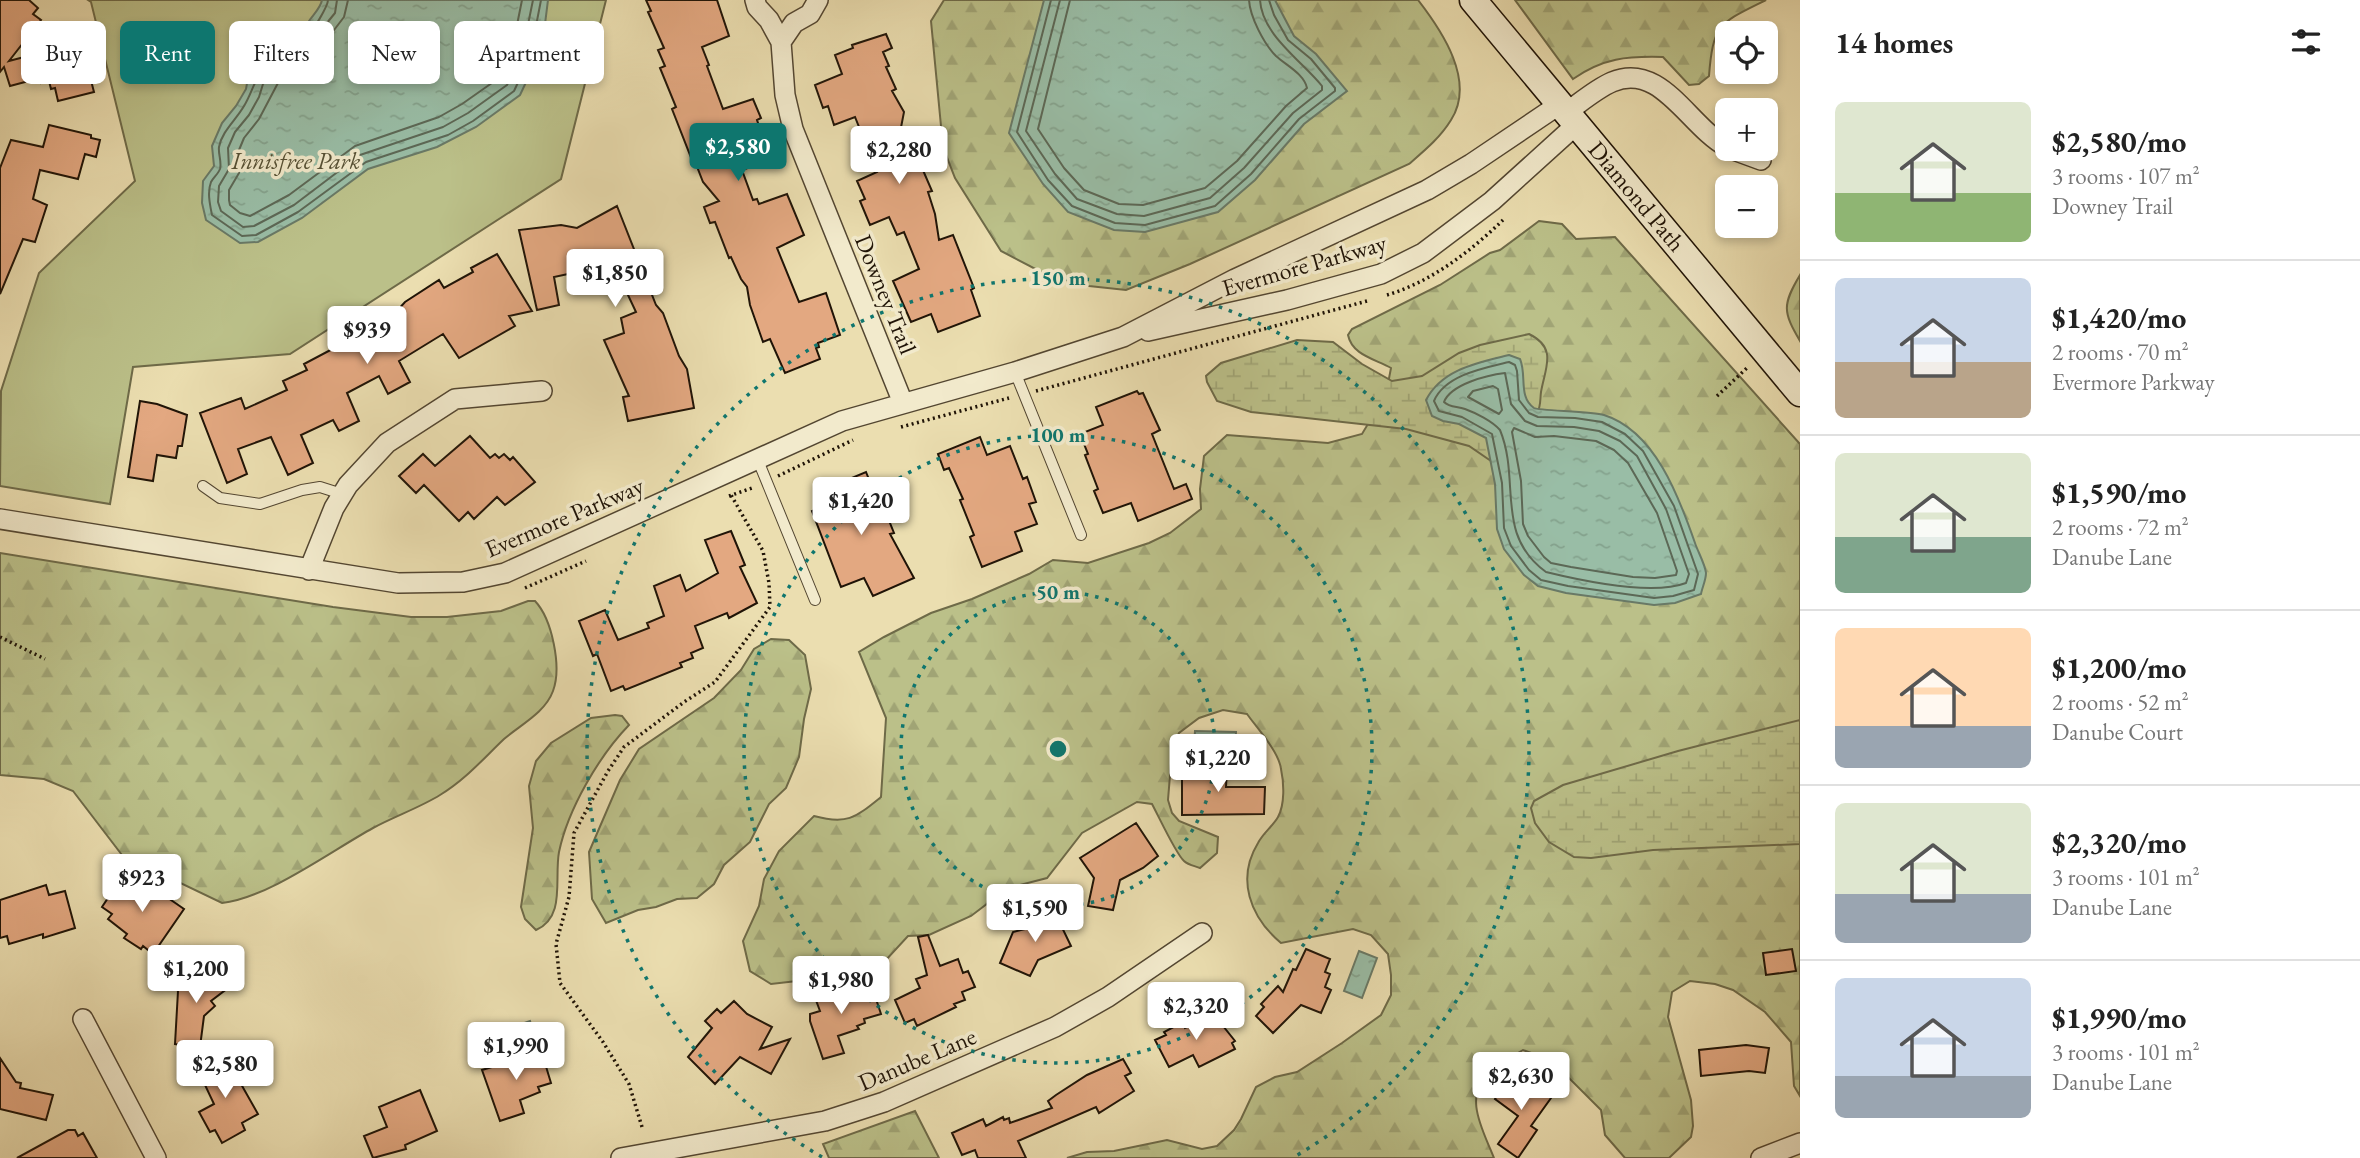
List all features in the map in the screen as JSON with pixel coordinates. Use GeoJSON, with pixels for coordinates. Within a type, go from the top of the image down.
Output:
{"type":"FeatureCollection","features":[{"type":"Feature","properties":{"kind":"street","name":"Downey Trail"},"geometry":{"type":"LineString","coordinates":[[755,0],[781,42],[785,95],[793,129],[903,403]]}},
{"type":"Feature","properties":{"kind":"street"},"geometry":{"type":"LineString","coordinates":[[781,42],[794,23],[810,14],[818,0]]}},
{"type":"Feature","properties":{"kind":"street","name":"Diamond Path"},"geometry":{"type":"LineString","coordinates":[[1473,0],[1800,393]]}},
{"type":"Feature","properties":{"kind":"street"},"geometry":{"type":"LineString","coordinates":[[1568,113],[1606,84],[1628,77],[1641,78],[1662,88],[1703,131],[1715,139]]}},
{"type":"Feature","properties":{"kind":"street","name":"Evermore Parkway"},"geometry":{"type":"LineString","coordinates":[[1123,337],[1235,279],[1427,190],[1568,113]]}},
{"type":"Feature","properties":{"kind":"street","name":"Evermore Parkway"},"geometry":{"type":"LineString","coordinates":[[0,519],[309,570],[420,584],[463,582],[494,576],[544,557],[842,421],[1015,372],[1123,337],[1287,300],[1381,274],[1423,253],[1482,208],[1568,113]]}},
{"type":"Feature","properties":{"kind":"street"},"geometry":{"type":"LineString","coordinates":[[309,570],[342,494],[387,443],[455,399],[542,391]]}},
{"type":"Feature","properties":{"kind":"street","name":"Danube Lane"},"geometry":{"type":"LineString","coordinates":[[621,1158],[825,1121],[884,1102],[1055,1027],[1108,997],[1202,933]]}},
{"type":"Feature","properties":{"kind":"street"},"geometry":{"type":"LineString","coordinates":[[83,1019],[156,1158]]}},
{"type":"Feature","properties":{"kind":"street"},"geometry":{"type":"LineString","coordinates":[[1761,1158],[1800,1143]]}},
{"type":"Feature","properties":{"kind":"lane"},"geometry":{"type":"LineString","coordinates":[[1015,372],[1081,534]]}},
{"type":"Feature","properties":{"kind":"lane"},"geometry":{"type":"LineString","coordinates":[[757,458],[815,600]]}},
{"type":"Feature","properties":{"kind":"lane"},"geometry":{"type":"LineString","coordinates":[[203,486],[220,498],[260,504],[320,487],[342,494]]}},
{"type":"Feature","properties":{"kind":"path"},"geometry":{"type":"LineString","coordinates":[[1717,396],[1765,351]]}},
{"type":"Feature","properties":{"kind":"path"},"geometry":{"type":"LineString","coordinates":[[642,1127],[629,1084],[561,983],[556,944],[569,897],[574,834],[608,771],[624,747],[715,682],[770,607],[763,551],[732,495]]}},
{"type":"Feature","properties":{"kind":"path"},"geometry":{"type":"LineString","coordinates":[[0,637],[45,659]]}},
{"type":"Feature","properties":{"kind":"green space","name":"Innisfree Park"},"geometry":{"type":"Polygon","coordinates":[[[88,0],[606,0],[601,21],[454,21],[454,84],[585,84],[561,179],[290,354],[133,367],[110,504],[0,486],[1,391],[39,273],[135,181],[106,63],[106,21],[96,21],[91,2],[88,0]]]}},
{"type":"Feature","properties":{"kind":"green space"},"geometry":{"type":"Polygon","coordinates":[[[944,0],[1418,0],[1437,26],[1453,57],[1460,89],[1458,105],[1442,133],[1409,164],[1190,264],[1126,290],[1089,286],[1047,275],[1001,251],[955,178],[943,147],[931,21],[944,0]]]}},
{"type":"Feature","properties":{"kind":"green space"},"geometry":{"type":"Polygon","coordinates":[[[1515,0],[1766,0],[1728,21],[1715,21],[1709,76],[1699,84],[1689,85],[1663,57],[1616,60],[1573,79],[1515,0]]]}},
{"type":"Feature","properties":{"kind":"green space"},"geometry":{"type":"Polygon","coordinates":[[[1539,221],[1562,224],[1576,239],[1615,237],[1800,444],[1800,1096],[1794,1086],[1791,1042],[1765,1012],[1733,990],[1715,984],[1690,981],[1672,992],[1668,1017],[1691,1100],[1693,1126],[1691,1137],[1669,1158],[1625,1158],[1605,1135],[1601,1110],[1551,1060],[1523,1050],[1490,1071],[1477,1091],[1477,1113],[1494,1158],[1067,1158],[1087,1152],[1114,1151],[1167,1140],[1202,1149],[1217,1146],[1234,1130],[1256,1087],[1275,1077],[1297,1072],[1342,1043],[1381,1015],[1391,995],[1388,954],[1371,935],[1353,929],[1281,943],[1261,921],[1250,897],[1248,870],[1258,843],[1280,812],[1282,775],[1272,748],[1247,714],[1223,710],[1199,718],[1179,733],[1172,751],[1168,800],[1172,813],[1179,821],[1218,837],[1217,853],[1200,868],[1187,864],[1181,857],[1152,804],[1137,802],[1082,833],[1047,878],[1008,888],[971,916],[929,935],[908,936],[886,960],[871,967],[857,961],[797,981],[771,984],[750,971],[743,941],[759,906],[764,879],[779,851],[814,816],[835,820],[850,818],[881,797],[886,718],[859,652],[931,613],[972,599],[1029,574],[1053,560],[1088,563],[1149,543],[1170,533],[1201,509],[1200,489],[1204,456],[1227,435],[1328,443],[1362,434],[1386,394],[1391,368],[1365,356],[1354,347],[1348,335],[1352,329],[1440,285],[1490,253],[1500,250],[1539,221]]]}},
{"type":"Feature","properties":{"kind":"green space"},"geometry":{"type":"Polygon","coordinates":[[[1800,275],[1800,341],[1790,323],[1787,308],[1790,294],[1800,275]]]}},
{"type":"Feature","properties":{"kind":"green space"},"geometry":{"type":"Polygon","coordinates":[[[1529,334],[1544,346],[1547,352],[1547,367],[1539,408],[1526,426],[1491,461],[1469,446],[1406,429],[1251,412],[1217,401],[1206,376],[1221,363],[1297,340],[1333,342],[1362,364],[1392,381],[1422,376],[1459,353],[1480,345],[1529,334]]]}},
{"type":"Feature","properties":{"kind":"green space"},"geometry":{"type":"Polygon","coordinates":[[[0,553],[333,607],[411,617],[447,617],[501,611],[535,601],[551,631],[556,657],[556,681],[544,706],[449,789],[373,828],[279,883],[240,899],[222,903],[122,855],[73,791],[44,779],[0,775],[0,553]]]}},
{"type":"Feature","properties":{"kind":"green space"},"geometry":{"type":"Polygon","coordinates":[[[771,639],[789,640],[805,655],[811,689],[799,757],[786,788],[769,804],[750,842],[724,865],[714,884],[697,898],[677,899],[606,923],[592,899],[589,852],[620,780],[639,749],[714,698],[741,670],[754,649],[771,639]]]}},
{"type":"Feature","properties":{"kind":"green space"},"geometry":{"type":"Polygon","coordinates":[[[622,716],[629,725],[596,767],[577,801],[559,852],[555,907],[552,916],[536,930],[525,919],[521,907],[533,828],[529,786],[536,761],[551,743],[591,718],[622,716]]]}},
{"type":"Feature","properties":{"kind":"green space"},"geometry":{"type":"Polygon","coordinates":[[[1800,720],[1800,844],[1653,850],[1591,858],[1574,857],[1549,842],[1535,823],[1531,808],[1534,801],[1563,785],[1678,751],[1800,720]]]}},
{"type":"Feature","properties":{"kind":"green space"},"geometry":{"type":"Polygon","coordinates":[[[915,1111],[939,1158],[829,1158],[823,1144],[915,1111]]]}},
{"type":"Feature","properties":{"kind":"water"},"geometry":{"type":"Polygon","coordinates":[[[322,0],[548,0],[545,21],[454,21],[454,84],[525,84],[520,95],[476,127],[437,147],[368,169],[302,218],[258,242],[240,243],[206,220],[202,203],[203,181],[214,166],[212,146],[222,123],[236,106],[247,84],[334,84],[334,21],[309,21],[322,0]]]}},
{"type":"Feature","properties":{"kind":"water"},"geometry":{"type":"Polygon","coordinates":[[[1044,0],[1275,0],[1294,36],[1316,54],[1347,91],[1304,124],[1255,180],[1218,212],[1145,232],[1114,230],[1068,212],[1043,184],[1009,133],[1044,0]]]}},
{"type":"Feature","properties":{"kind":"water"},"geometry":{"type":"Polygon","coordinates":[[[1509,355],[1520,359],[1524,392],[1534,408],[1604,415],[1622,423],[1651,450],[1673,487],[1704,566],[1706,576],[1701,594],[1675,603],[1654,605],[1566,593],[1538,586],[1524,575],[1504,549],[1497,529],[1495,484],[1486,438],[1459,424],[1432,416],[1426,400],[1433,389],[1451,374],[1509,355]]]}},
{"type":"Feature","properties":{"kind":"water"},"geometry":{"type":"Polygon","coordinates":[[[1195,731],[1236,732],[1235,749],[1194,747],[1195,731]]]}},
{"type":"Feature","properties":{"kind":"water"},"geometry":{"type":"Polygon","coordinates":[[[1359,951],[1377,958],[1362,998],[1344,991],[1359,951]]]}},
{"type":"Feature","properties":{"kind":"water"},"geometry":{"type":"Polygon","coordinates":[[[530,1021],[535,1036],[503,1047],[498,1032],[530,1021]]]}},
{"type":"Feature","properties":{"kind":"building"},"geometry":{"type":"Polygon","coordinates":[[[0,0],[29,0],[38,8],[33,14],[41,20],[21,21],[21,46],[9,61],[21,58],[21,83],[10,86],[4,67],[0,72],[0,0]]]}},
{"type":"Feature","properties":{"kind":"building"},"geometry":{"type":"Polygon","coordinates":[[[646,0],[717,0],[729,36],[702,47],[709,65],[707,66],[723,109],[753,99],[761,118],[757,120],[764,141],[741,150],[748,168],[742,170],[753,200],[757,199],[759,204],[787,194],[804,235],[777,248],[799,302],[826,293],[840,335],[818,343],[819,347],[816,348],[820,359],[785,373],[770,339],[763,342],[750,305],[747,287],[731,257],[729,258],[715,222],[710,223],[704,207],[719,201],[703,182],[672,109],[676,107],[660,68],[665,66],[658,50],[664,48],[648,12],[651,11],[646,0]]]}},
{"type":"Feature","properties":{"kind":"building"},"geometry":{"type":"Polygon","coordinates":[[[886,34],[892,48],[883,52],[889,66],[886,67],[896,89],[892,91],[904,112],[898,143],[912,138],[932,191],[928,192],[939,240],[953,235],[974,288],[971,290],[980,316],[938,332],[931,314],[911,322],[893,281],[919,269],[904,232],[897,235],[889,217],[870,225],[860,201],[865,199],[857,181],[877,172],[855,117],[834,125],[828,106],[823,108],[815,85],[842,74],[835,55],[853,48],[852,45],[886,34]]]}},
{"type":"Feature","properties":{"kind":"building"},"geometry":{"type":"Polygon","coordinates":[[[50,84],[92,84],[94,92],[58,101],[55,88],[51,89],[50,84]]]}},
{"type":"Feature","properties":{"kind":"building"},"geometry":{"type":"Polygon","coordinates":[[[49,125],[91,135],[91,138],[100,140],[96,157],[85,154],[78,179],[40,170],[33,199],[47,205],[35,242],[23,239],[0,294],[0,168],[11,140],[43,147],[49,125]]]}},
{"type":"Feature","properties":{"kind":"building"},"geometry":{"type":"Polygon","coordinates":[[[617,206],[656,305],[663,313],[679,356],[687,369],[694,408],[628,421],[623,397],[629,396],[604,340],[624,333],[621,318],[636,312],[612,261],[596,268],[554,277],[559,305],[537,310],[519,230],[561,225],[577,228],[617,206]]]}},
{"type":"Feature","properties":{"kind":"building"},"geometry":{"type":"Polygon","coordinates":[[[497,254],[532,311],[509,316],[515,326],[459,358],[443,334],[399,361],[410,382],[388,394],[379,376],[347,393],[359,421],[339,431],[333,420],[301,435],[313,463],[288,475],[271,437],[238,449],[247,474],[227,483],[200,413],[241,398],[245,409],[287,390],[283,381],[307,370],[304,364],[338,346],[360,341],[356,333],[396,312],[405,302],[439,280],[444,288],[473,272],[471,268],[497,254]]]}},
{"type":"Feature","properties":{"kind":"building"},"geometry":{"type":"Polygon","coordinates":[[[1137,391],[1139,394],[1143,393],[1160,430],[1152,434],[1174,489],[1186,484],[1192,499],[1138,521],[1131,503],[1103,513],[1094,491],[1098,489],[1080,434],[1103,425],[1096,407],[1137,391]]]}},
{"type":"Feature","properties":{"kind":"building"},"geometry":{"type":"Polygon","coordinates":[[[140,401],[187,415],[182,446],[178,446],[176,458],[157,455],[153,481],[128,477],[140,401]]]}},
{"type":"Feature","properties":{"kind":"building"},"geometry":{"type":"Polygon","coordinates":[[[470,436],[490,458],[495,454],[499,458],[504,454],[510,460],[513,457],[535,482],[505,505],[497,497],[474,519],[468,512],[459,521],[424,485],[416,493],[399,476],[423,454],[435,466],[470,436]]]}},
{"type":"Feature","properties":{"kind":"building"},"geometry":{"type":"Polygon","coordinates":[[[980,437],[987,455],[1010,446],[1023,479],[1027,477],[1036,502],[1029,504],[1037,524],[1015,532],[1022,551],[982,567],[970,537],[974,535],[960,500],[963,499],[949,468],[944,470],[938,454],[980,437]]]}},
{"type":"Feature","properties":{"kind":"building"},"geometry":{"type":"Polygon","coordinates":[[[866,472],[870,482],[873,481],[894,533],[890,534],[914,578],[873,596],[864,578],[841,587],[812,511],[833,503],[830,487],[866,472]]]}},
{"type":"Feature","properties":{"kind":"building"},"geometry":{"type":"Polygon","coordinates":[[[731,531],[745,565],[740,567],[757,603],[729,618],[727,613],[695,626],[703,648],[691,653],[693,658],[680,663],[682,667],[625,690],[623,686],[611,691],[597,654],[593,656],[579,621],[605,610],[618,640],[649,628],[647,623],[664,616],[654,586],[680,575],[686,591],[718,573],[705,540],[731,531]]]}},
{"type":"Feature","properties":{"kind":"building"},"geometry":{"type":"Polygon","coordinates":[[[1182,767],[1227,768],[1226,787],[1265,787],[1264,814],[1182,815],[1182,767]]]}},
{"type":"Feature","properties":{"kind":"building"},"geometry":{"type":"Polygon","coordinates":[[[1136,823],[1158,856],[1143,868],[1120,880],[1113,910],[1088,906],[1094,878],[1080,858],[1136,823]]]}},
{"type":"Feature","properties":{"kind":"building"},"geometry":{"type":"Polygon","coordinates":[[[124,874],[152,893],[155,889],[184,909],[153,954],[143,946],[141,949],[124,938],[127,934],[108,919],[112,914],[102,907],[124,874]]]}},
{"type":"Feature","properties":{"kind":"building"},"geometry":{"type":"Polygon","coordinates":[[[46,885],[49,895],[65,891],[75,928],[43,938],[43,934],[9,944],[7,936],[0,938],[0,900],[46,885]]]}},
{"type":"Feature","properties":{"kind":"building"},"geometry":{"type":"Polygon","coordinates":[[[1056,915],[1071,946],[1038,960],[1030,976],[1000,963],[1013,932],[1025,929],[1024,925],[1056,915]]]}},
{"type":"Feature","properties":{"kind":"building"},"geometry":{"type":"Polygon","coordinates":[[[928,935],[940,966],[958,959],[963,973],[968,971],[975,987],[962,992],[965,1000],[954,1004],[956,1007],[917,1026],[914,1019],[905,1023],[895,1000],[920,988],[916,979],[927,975],[918,937],[928,935]]]}},
{"type":"Feature","properties":{"kind":"building"},"geometry":{"type":"Polygon","coordinates":[[[1306,949],[1330,959],[1325,972],[1330,974],[1325,987],[1331,990],[1321,1013],[1301,1005],[1273,1033],[1256,1016],[1264,1007],[1261,1004],[1278,986],[1283,992],[1306,949]]]}},
{"type":"Feature","properties":{"kind":"building"},"geometry":{"type":"Polygon","coordinates":[[[1792,949],[1796,971],[1766,975],[1763,953],[1792,949]]]}},
{"type":"Feature","properties":{"kind":"building"},"geometry":{"type":"Polygon","coordinates":[[[210,966],[228,988],[211,1001],[215,1006],[204,1016],[200,1047],[175,1044],[178,991],[174,987],[199,968],[203,972],[210,966]]]}},
{"type":"Feature","properties":{"kind":"building"},"geometry":{"type":"Polygon","coordinates":[[[862,982],[866,992],[873,990],[881,1014],[864,1019],[865,1023],[857,1026],[859,1029],[838,1036],[844,1053],[823,1059],[810,1021],[810,1014],[820,1011],[814,995],[862,982]]]}},
{"type":"Feature","properties":{"kind":"building"},"geometry":{"type":"Polygon","coordinates":[[[734,1001],[747,1014],[772,1027],[760,1049],[790,1039],[771,1074],[740,1057],[715,1084],[688,1057],[712,1028],[705,1021],[717,1009],[721,1013],[734,1001]]]}},
{"type":"Feature","properties":{"kind":"building"},"geometry":{"type":"Polygon","coordinates":[[[1215,1016],[1235,1041],[1232,1043],[1235,1049],[1199,1067],[1193,1055],[1169,1067],[1155,1040],[1183,1022],[1185,1028],[1215,1016]]]}},
{"type":"Feature","properties":{"kind":"building"},"geometry":{"type":"Polygon","coordinates":[[[1746,1045],[1769,1048],[1765,1073],[1749,1071],[1701,1076],[1699,1050],[1746,1045]]]}},
{"type":"Feature","properties":{"kind":"building"},"geometry":{"type":"Polygon","coordinates":[[[541,1050],[551,1083],[538,1087],[540,1092],[520,1100],[524,1113],[500,1121],[482,1070],[505,1063],[504,1060],[541,1050]]]}},
{"type":"Feature","properties":{"kind":"building"},"geometry":{"type":"Polygon","coordinates":[[[224,1054],[258,1114],[242,1123],[245,1130],[222,1143],[215,1130],[210,1132],[199,1112],[214,1104],[197,1068],[224,1054]]]}},
{"type":"Feature","properties":{"kind":"building"},"geometry":{"type":"Polygon","coordinates":[[[0,1058],[16,1082],[21,1083],[20,1088],[53,1095],[46,1120],[0,1109],[0,1058]]]}},
{"type":"Feature","properties":{"kind":"building"},"geometry":{"type":"Polygon","coordinates":[[[1123,1059],[1131,1073],[1125,1076],[1134,1091],[1099,1113],[1096,1107],[1018,1141],[1026,1158],[978,1158],[975,1150],[962,1155],[952,1133],[983,1119],[986,1126],[1003,1117],[1004,1120],[1009,1118],[1010,1123],[1052,1108],[1048,1101],[1056,1095],[1087,1075],[1123,1059]]]}},
{"type":"Feature","properties":{"kind":"building"},"geometry":{"type":"Polygon","coordinates":[[[1514,1072],[1551,1098],[1531,1126],[1537,1130],[1518,1158],[1498,1144],[1518,1116],[1495,1099],[1514,1072]]]}},
{"type":"Feature","properties":{"kind":"building"},"geometry":{"type":"Polygon","coordinates":[[[420,1090],[437,1131],[405,1145],[406,1149],[373,1158],[364,1136],[387,1127],[379,1107],[420,1090]]]}},
{"type":"Feature","properties":{"kind":"building"},"geometry":{"type":"Polygon","coordinates":[[[68,1130],[75,1130],[78,1136],[83,1133],[97,1158],[17,1158],[68,1130]]]}}]}
